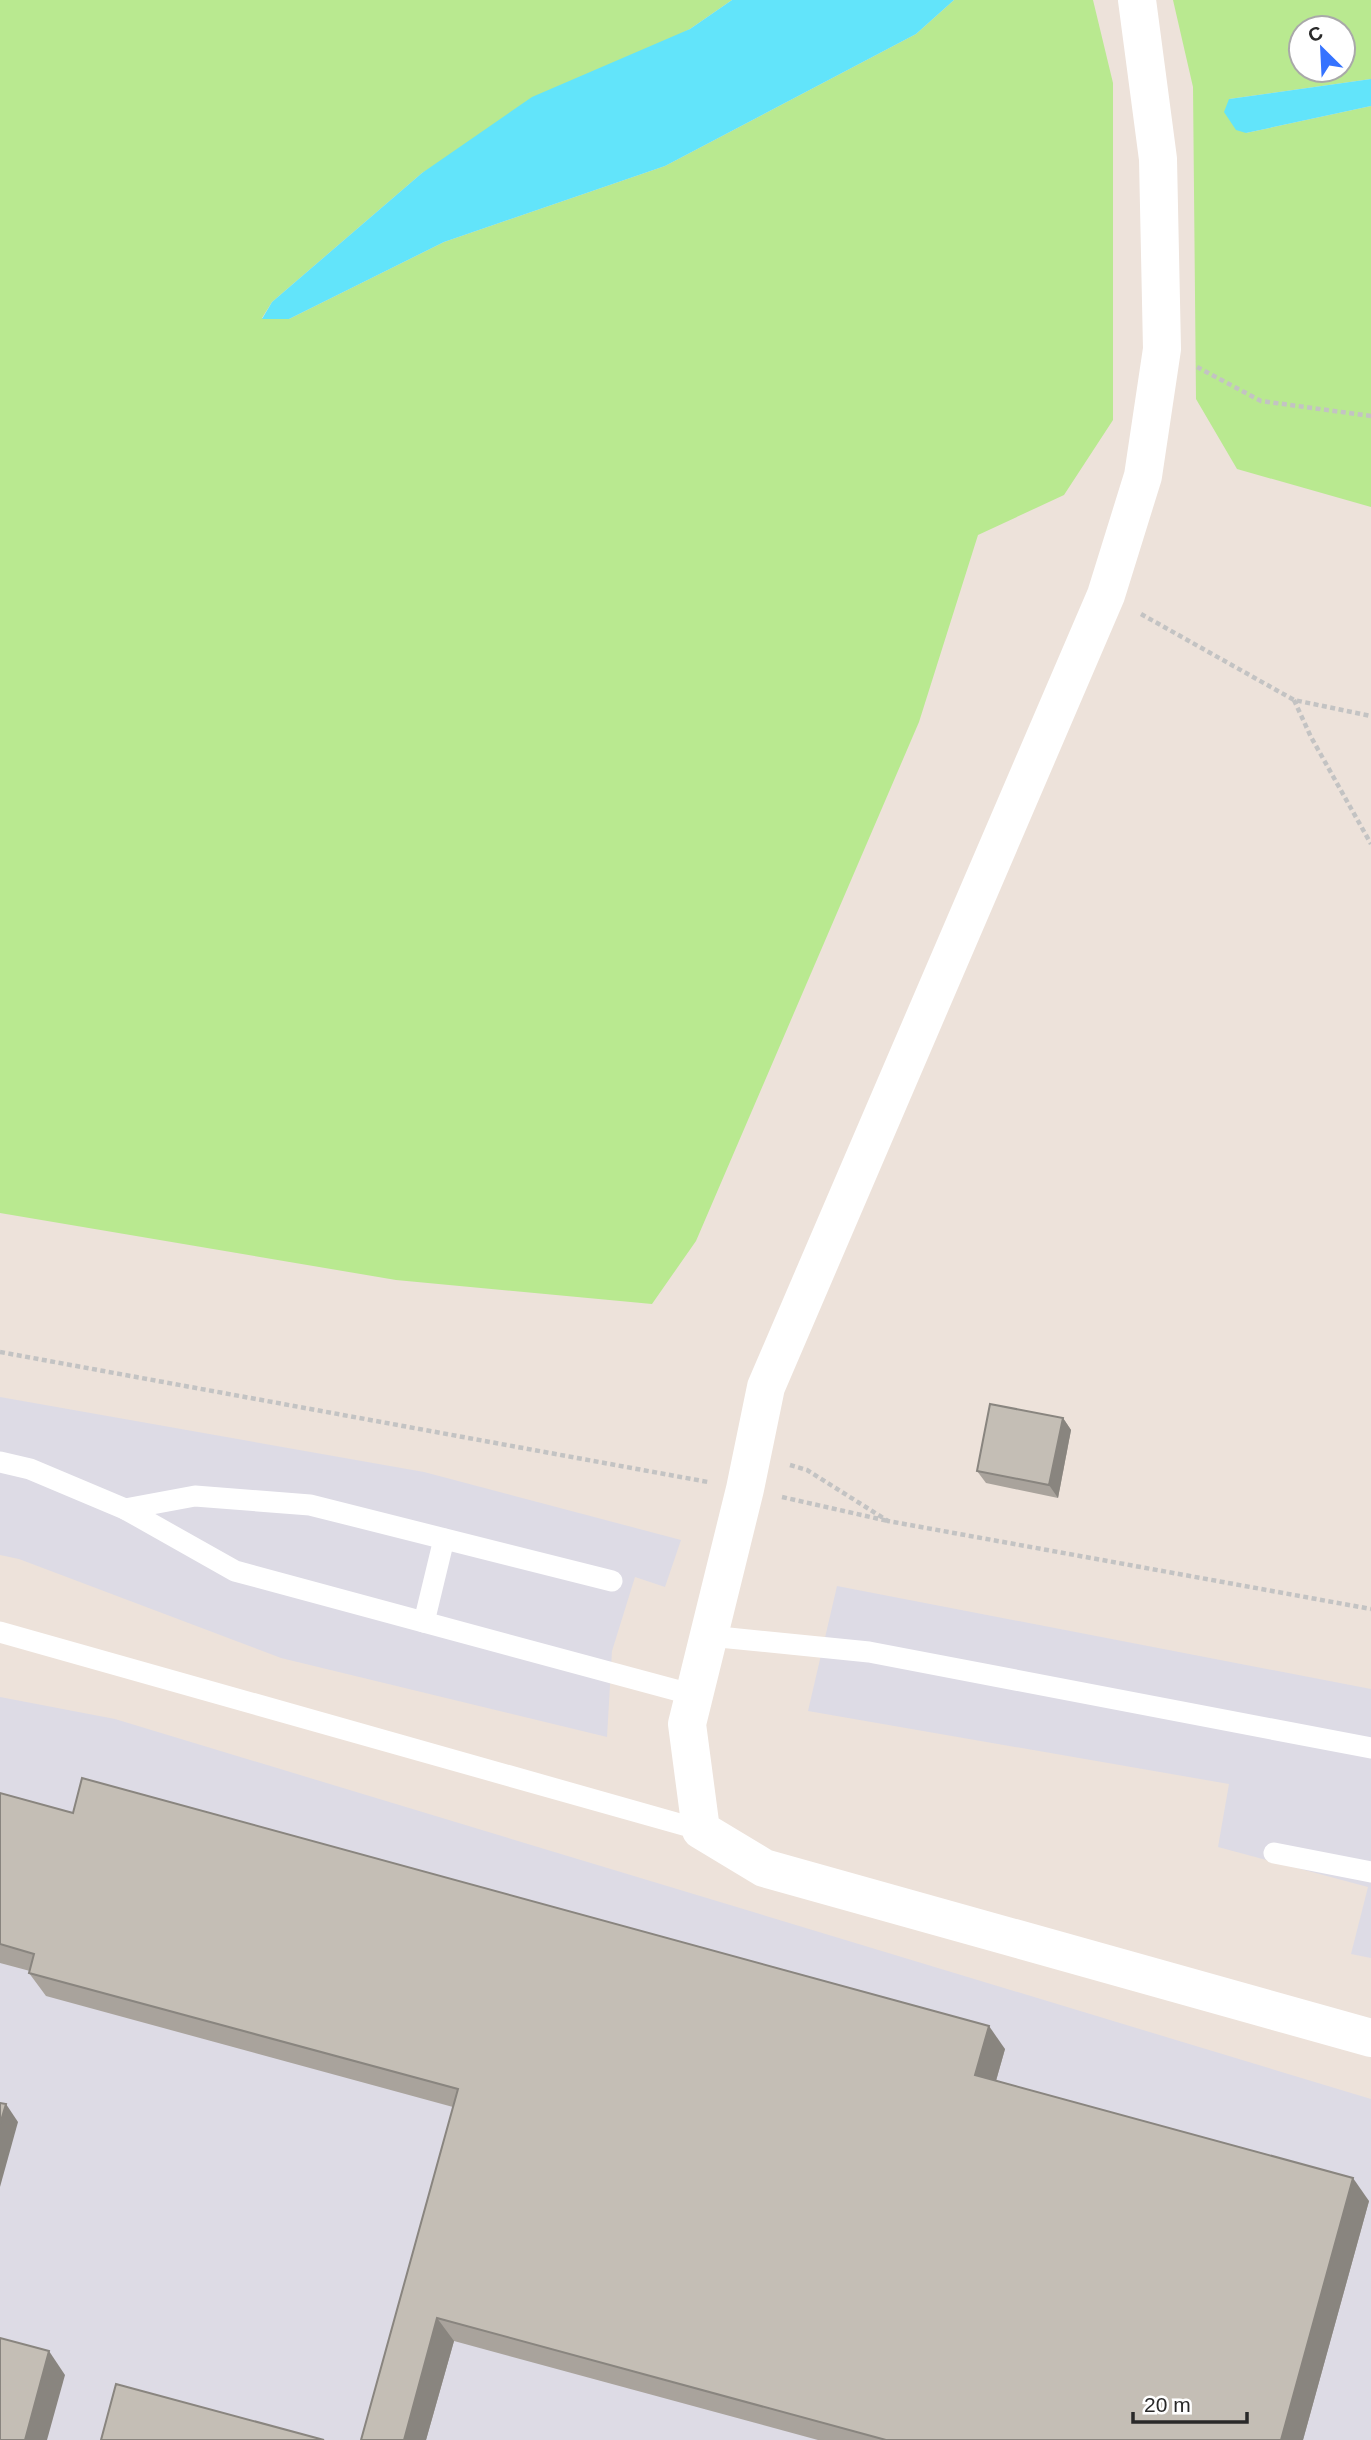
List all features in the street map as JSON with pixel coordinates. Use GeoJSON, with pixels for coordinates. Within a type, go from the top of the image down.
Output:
{"type":"FeatureCollection","features":[{"type":"Feature","properties":{"kind":"street"},"geometry":{"type":"LineString","coordinates":[[1137,0],[1158,159],[1162,349],[1143,476],[1106,595],[766,1387],[687,1724],[701,1830],[764,1868],[1371,2038]]}},
{"type":"Feature","properties":{"kind":"lane"},"geometry":{"type":"LineString","coordinates":[[0,1462],[30,1469],[125,1509],[235,1571],[694,1695]]}},
{"type":"Feature","properties":{"kind":"lane"},"geometry":{"type":"LineString","coordinates":[[125,1509],[195,1496],[297,1504],[612,1581]]}},
{"type":"Feature","properties":{"kind":"lane"},"geometry":{"type":"LineString","coordinates":[[424,1622],[444,1539]]}},
{"type":"Feature","properties":{"kind":"lane"},"geometry":{"type":"LineString","coordinates":[[0,1632],[701,1830]]}},
{"type":"Feature","properties":{"kind":"lane"},"geometry":{"type":"LineString","coordinates":[[709,1636],[869,1652],[1371,1748]]}},
{"type":"Feature","properties":{"kind":"lane"},"geometry":{"type":"LineString","coordinates":[[1274,1853],[1371,1872]]}},
{"type":"Feature","properties":{"kind":"path"},"geometry":{"type":"LineString","coordinates":[[1162,349],[1261,401],[1371,416]]}},
{"type":"Feature","properties":{"kind":"path"},"geometry":{"type":"LineString","coordinates":[[1106,595],[1294,700],[1371,716]]}},
{"type":"Feature","properties":{"kind":"path"},"geometry":{"type":"LineString","coordinates":[[1294,700],[1311,737],[1371,844]]}},
{"type":"Feature","properties":{"kind":"path"},"geometry":{"type":"LineString","coordinates":[[0,1352],[748,1472],[888,1521],[1371,1609]]}},
{"type":"Feature","properties":{"kind":"path"},"geometry":{"type":"LineString","coordinates":[[748,1472],[807,1470],[888,1521]]}},
{"type":"Feature","properties":{"kind":"shaded area"},"geometry":{"type":"Polygon","coordinates":[[[0,1397],[424,1472],[681,1540],[665,1587],[635,1577],[612,1651],[607,1737],[281,1658],[19,1559],[0,1555],[0,1397]]]}},
{"type":"Feature","properties":{"kind":"shaded area"},"geometry":{"type":"Polygon","coordinates":[[[837,1586],[1371,1689],[1371,1958],[1351,1954],[1368,1887],[1218,1847],[1229,1784],[808,1711],[837,1586]]]}},
{"type":"Feature","properties":{"kind":"shaded area"},"geometry":{"type":"Polygon","coordinates":[[[0,1697],[115,1719],[1371,2099],[1371,2440],[0,2440],[0,1697]]]}},
{"type":"Feature","properties":{"kind":"green space"},"geometry":{"type":"Polygon","coordinates":[[[0,0],[732,0],[690,29],[422,173],[272,302],[262,318],[289,319],[444,242],[665,166],[916,34],[954,0],[1093,0],[1113,83],[1113,420],[1064,495],[978,535],[919,722],[696,1241],[652,1304],[396,1280],[0,1213],[0,0]]]}},
{"type":"Feature","properties":{"kind":"green space"},"geometry":{"type":"Polygon","coordinates":[[[1173,0],[1371,0],[1371,79],[1357,81],[1357,14],[1287,14],[1287,84],[1336,84],[1229,99],[1246,133],[1371,106],[1371,507],[1237,469],[1196,399],[1193,87],[1173,0]]]}},
{"type":"Feature","properties":{"kind":"water"},"geometry":{"type":"Polygon","coordinates":[[[732,0],[954,0],[916,34],[665,166],[444,242],[289,319],[262,319],[272,302],[422,173],[532,97],[690,29],[732,0]]]}},
{"type":"Feature","properties":{"kind":"water"},"geometry":{"type":"Polygon","coordinates":[[[1371,79],[1371,106],[1246,133],[1236,130],[1224,112],[1229,99],[1336,84],[1357,84],[1357,81],[1371,79]]]}},
{"type":"Feature","properties":{"kind":"building"},"geometry":{"type":"Polygon","coordinates":[[[990,1404],[1063,1418],[1049,1485],[977,1471],[990,1404]]]}},
{"type":"Feature","properties":{"kind":"building"},"geometry":{"type":"Polygon","coordinates":[[[82,1778],[989,2026],[975,2075],[1353,2178],[1281,2440],[886,2440],[437,2318],[404,2440],[361,2440],[458,2089],[29,1973],[34,1954],[0,1944],[0,1793],[73,1813],[82,1778]]]}},
{"type":"Feature","properties":{"kind":"building"},"geometry":{"type":"Polygon","coordinates":[[[0,2103],[6,2104],[0,2124],[0,2103]]]}},
{"type":"Feature","properties":{"kind":"building"},"geometry":{"type":"Polygon","coordinates":[[[0,2338],[49,2351],[25,2440],[0,2440],[0,2338]]]}},
{"type":"Feature","properties":{"kind":"building"},"geometry":{"type":"Polygon","coordinates":[[[116,2384],[324,2440],[101,2440],[116,2384]]]}}]}
